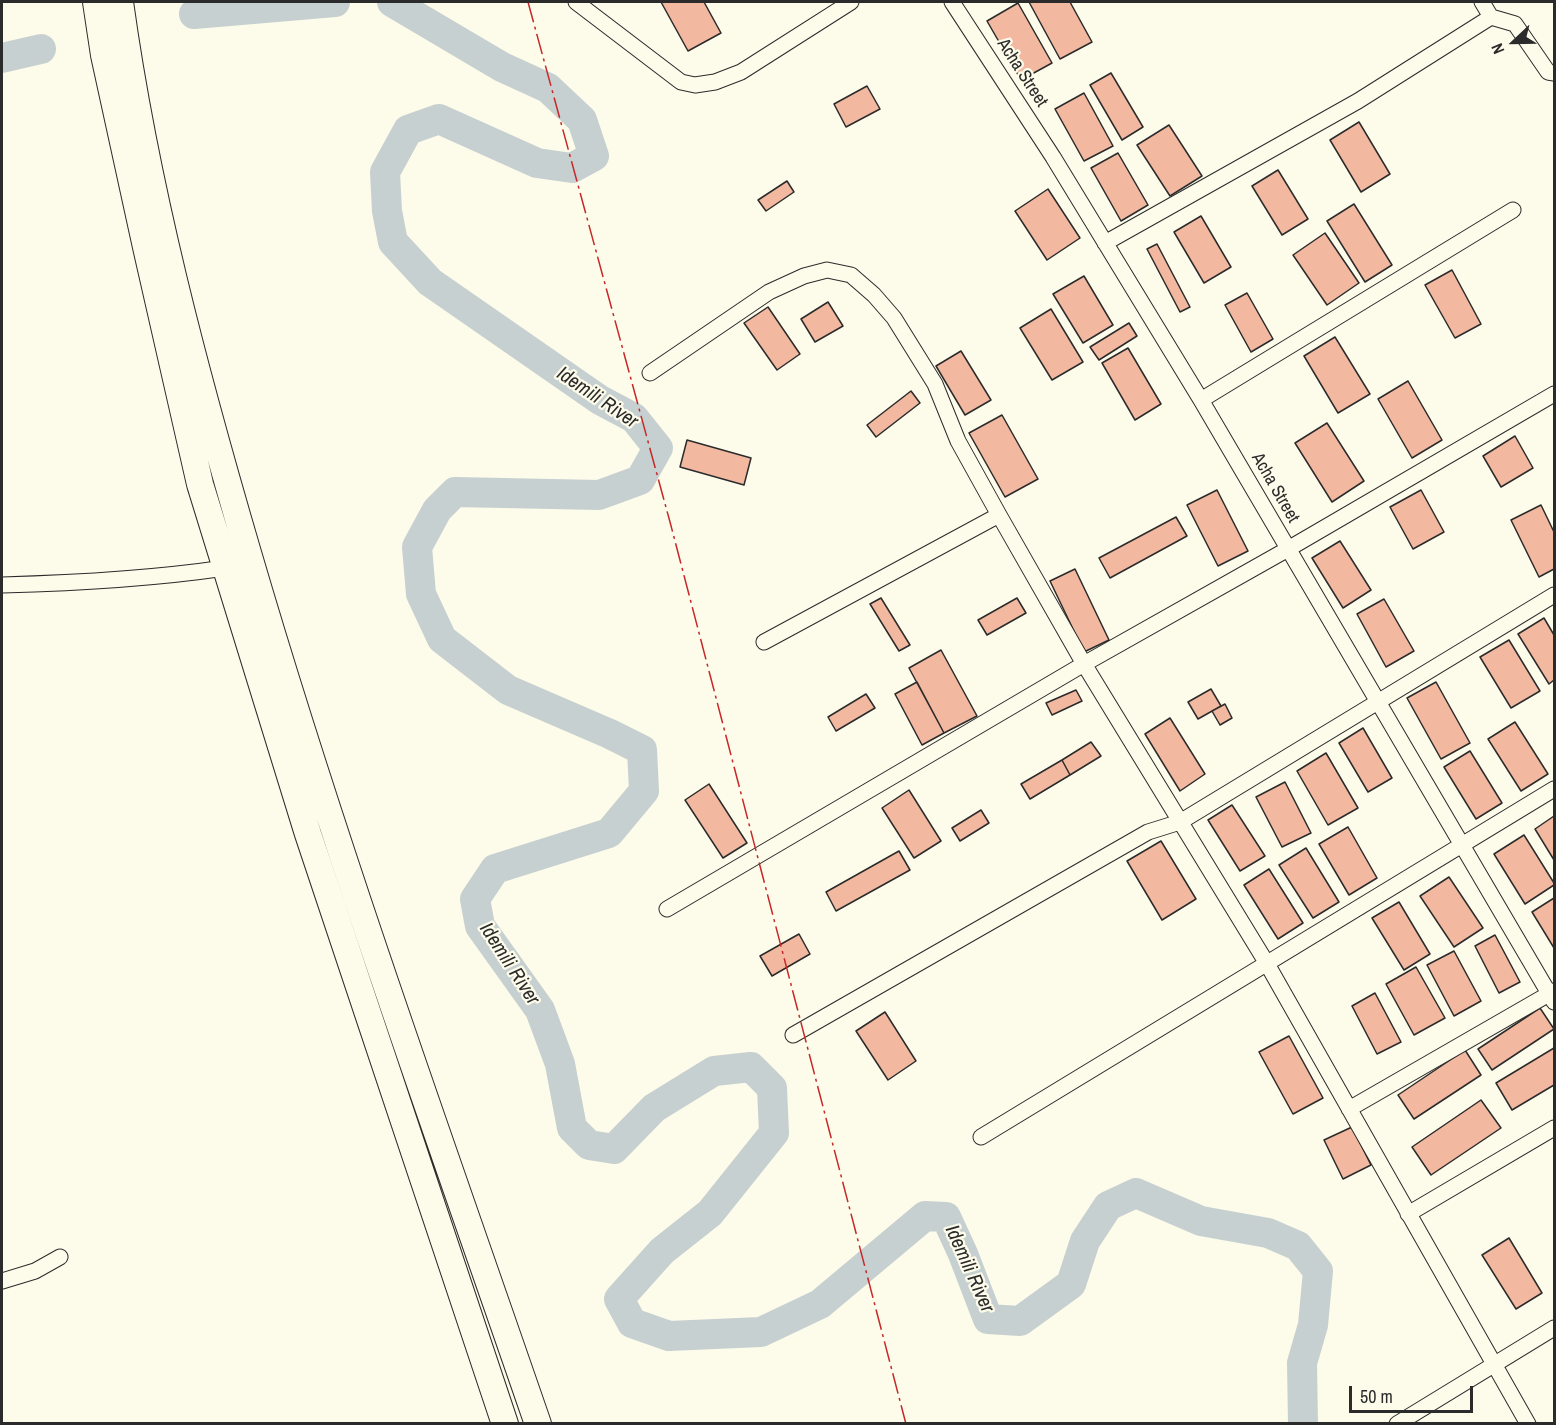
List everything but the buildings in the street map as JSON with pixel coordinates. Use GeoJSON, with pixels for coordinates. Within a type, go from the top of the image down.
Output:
{"type":"FeatureCollection","features":[{"type":"Feature","properties":{"kind":"highway"},"geometry":{"type":"LineString","coordinates":[[96,2],[104,55],[200,484],[308,834],[505,1424]]}},
{"type":"Feature","properties":{"kind":"highway"},"geometry":{"type":"LineString","coordinates":[[120,2],[131,78],[169,261],[232,499],[275,645],[346,867],[538,1424]]}},
{"type":"Feature","properties":{"kind":"street"},"geometry":{"type":"LineString","coordinates":[[576,2],[681,82],[695,86],[715,82],[741,72],[851,2]]}},
{"type":"Feature","properties":{"kind":"street","name":"Acha Street"},"geometry":{"type":"LineString","coordinates":[[952,2],[1053,157],[1201,400],[1377,703],[1553,995]]}},
{"type":"Feature","properties":{"kind":"street"},"geometry":{"type":"LineString","coordinates":[[1482,2],[1491,16],[1515,24],[1548,72],[1554,73]]}},
{"type":"Feature","properties":{"kind":"street"},"geometry":{"type":"LineString","coordinates":[[1105,243],[1358,101],[1491,16]]}},
{"type":"Feature","properties":{"kind":"street"},"geometry":{"type":"LineString","coordinates":[[1201,400],[1513,210]]}},
{"type":"Feature","properties":{"kind":"street"},"geometry":{"type":"LineString","coordinates":[[650,373],[769,292],[804,276],[826,270],[851,275],[874,295],[894,318],[935,384],[958,441],[1084,664],[1266,962],[1528,1424]]}},
{"type":"Feature","properties":{"kind":"street"},"geometry":{"type":"LineString","coordinates":[[667,909],[1084,664],[1288,549],[1554,394]]}},
{"type":"Feature","properties":{"kind":"street"},"geometry":{"type":"LineString","coordinates":[[764,642],[999,515]]}},
{"type":"Feature","properties":{"kind":"street"},"geometry":{"type":"LineString","coordinates":[[2,585],[166,577],[225,568]]}},
{"type":"Feature","properties":{"kind":"street"},"geometry":{"type":"LineString","coordinates":[[793,1035],[1148,832],[1180,822],[1554,595]]}},
{"type":"Feature","properties":{"kind":"street"},"geometry":{"type":"LineString","coordinates":[[981,1137],[1554,789]]}},
{"type":"Feature","properties":{"kind":"street"},"geometry":{"type":"LineString","coordinates":[[1348,1109],[1553,995]]}},
{"type":"Feature","properties":{"kind":"street"},"geometry":{"type":"LineString","coordinates":[[1408,1214],[1554,1128]]}},
{"type":"Feature","properties":{"kind":"street"},"geometry":{"type":"LineString","coordinates":[[2,1281],[35,1271],[60,1257]]}},
{"type":"Feature","properties":{"kind":"street"},"geometry":{"type":"LineString","coordinates":[[1397,1424],[1554,1328]]}},
{"type":"Feature","properties":{"kind":"waterway"},"geometry":{"type":"LineString","coordinates":[[194,14],[335,2]]}},
{"type":"Feature","properties":{"kind":"waterway","name":"Idemili River"},"geometry":{"type":"LineString","coordinates":[[392,2],[502,67],[548,88],[582,120],[594,156],[572,168],[537,163],[439,119],[408,130],[385,172],[387,211],[393,242],[430,282],[600,400],[634,418],[658,448],[640,480],[599,495],[455,492],[437,510],[417,547],[421,594],[442,639],[508,690],[642,750],[644,791],[609,833],[495,869],[475,899],[480,926],[540,1010],[560,1064],[572,1128],[589,1145],[614,1149],[654,1108],[714,1071],[751,1067],[772,1088],[774,1133],[710,1213],[662,1251],[619,1299],[632,1323],[669,1336],[761,1332],[820,1304],[925,1216],[946,1217],[988,1319],[1020,1321],[1071,1284],[1085,1241],[1108,1206],[1136,1193],[1201,1221],[1268,1233],[1298,1246],[1318,1271],[1313,1325],[1302,1363],[1303,1424]]}},
{"type":"Feature","properties":{"kind":"waterway"},"geometry":{"type":"LineString","coordinates":[[2,58],[41,49]]}},
{"type":"Feature","properties":{"kind":"power"},"geometry":{"type":"LineString","coordinates":[[528,2],[670,522],[906,1424]]}}]}
